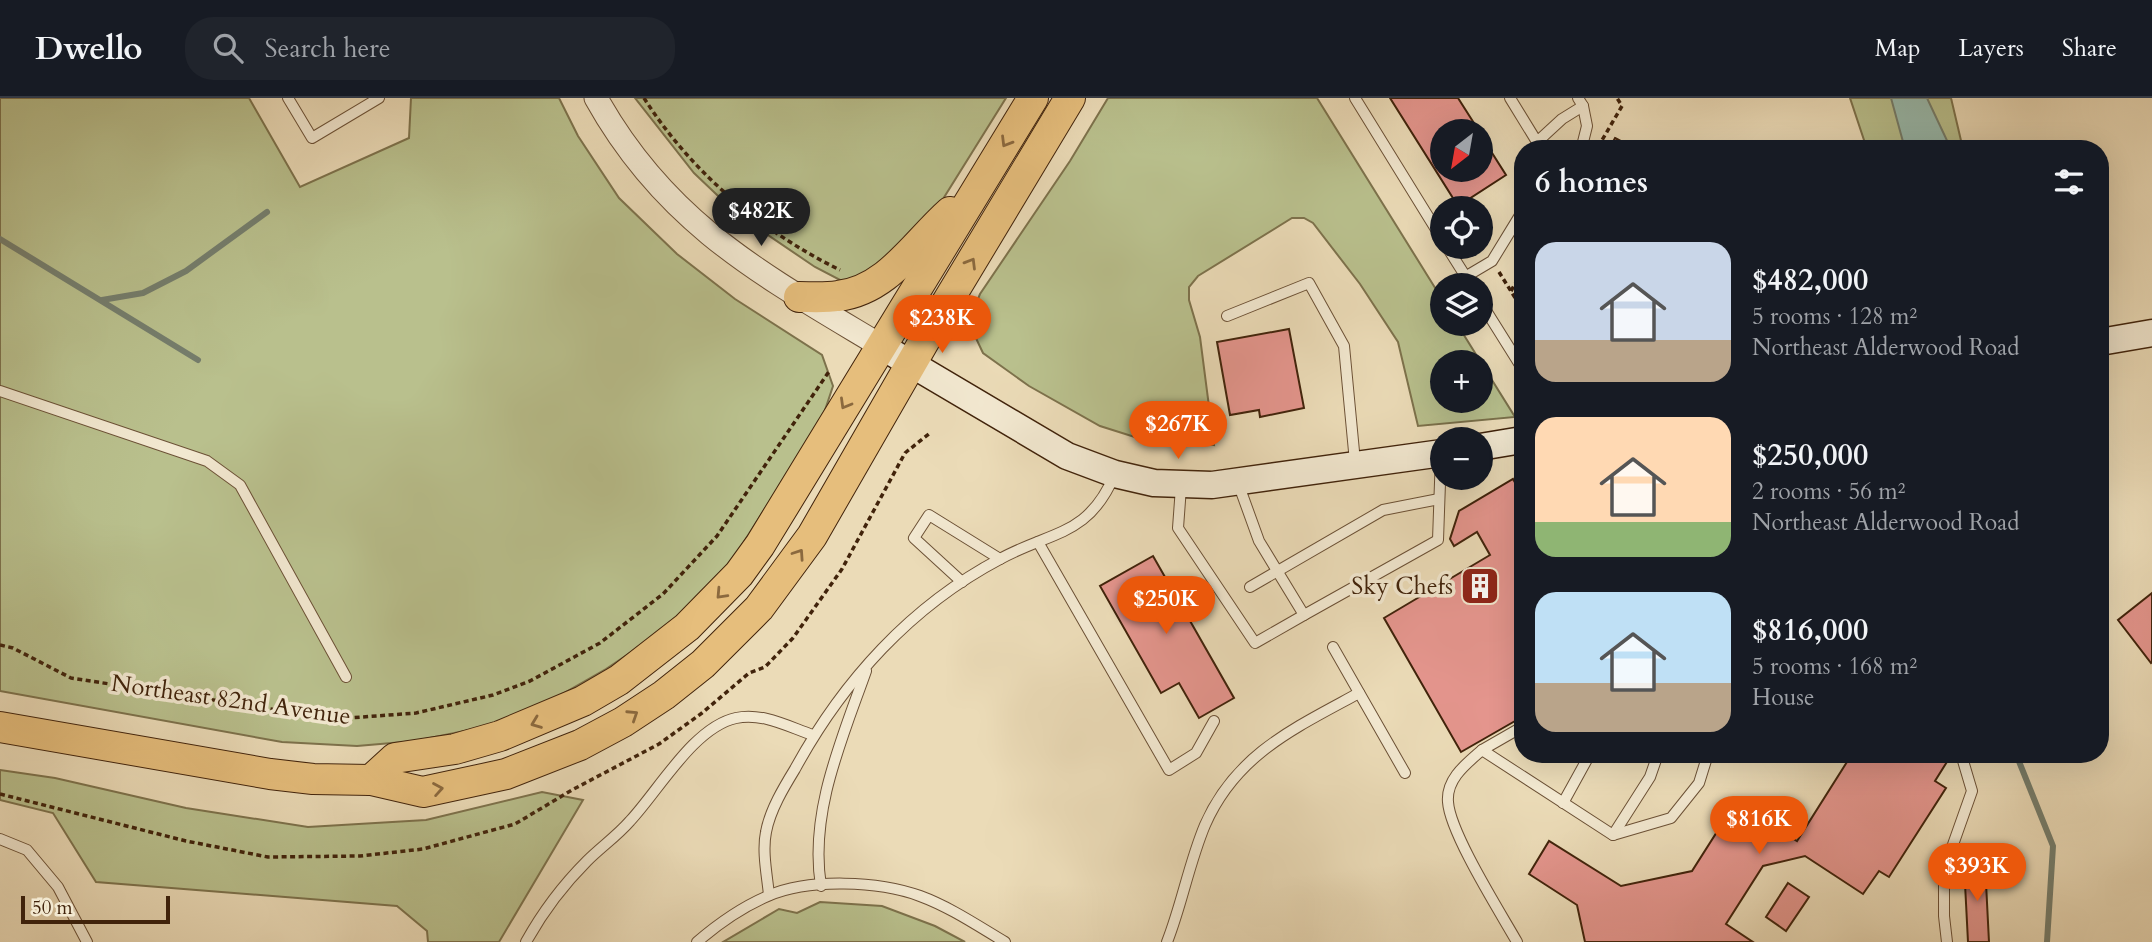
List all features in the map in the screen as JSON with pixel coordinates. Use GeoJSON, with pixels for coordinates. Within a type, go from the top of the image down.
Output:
{"type":"FeatureCollection","features":[{"type":"Feature","properties":{"kind":"main road"},"geometry":{"type":"LineString","coordinates":[[371,780],[395,758],[455,749],[500,736],[583,701],[646,661],[687,628],[738,574],[761,544],[1033,98]]}},
{"type":"Feature","properties":{"kind":"main road"},"geometry":{"type":"LineString","coordinates":[[0,727],[270,774],[313,779],[371,780],[423,792],[506,774],[580,746],[664,695],[731,639],[788,572],[812,536],[1070,98]]}},
{"type":"Feature","properties":{"kind":"main road"},"geometry":{"type":"LineString","coordinates":[[799,297],[839,296],[876,284],[980,187]]}},
{"type":"Feature","properties":{"kind":"main road"},"geometry":{"type":"LineString","coordinates":[[2109,340],[2152,333]]}},
{"type":"Feature","properties":{"kind":"main road"},"geometry":{"type":"LineString","coordinates":[[881,346],[1067,456],[1115,474],[1154,483],[1181,485],[1238,482],[1430,455]]}},
{"type":"Feature","properties":{"kind":"main road"},"geometry":{"type":"LineString","coordinates":[[1493,445],[1514,441]]}},
{"type":"Feature","properties":{"kind":"street"},"geometry":{"type":"LineString","coordinates":[[596,98],[629,151],[679,208],[727,251],[881,346]]}},
{"type":"Feature","properties":{"kind":"lane"},"geometry":{"type":"LineString","coordinates":[[288,98],[312,138],[379,98]]}},
{"type":"Feature","properties":{"kind":"lane"},"geometry":{"type":"LineString","coordinates":[[1355,98],[1430,220]]}},
{"type":"Feature","properties":{"kind":"lane"},"geometry":{"type":"LineString","coordinates":[[1510,98],[1535,140]]}},
{"type":"Feature","properties":{"kind":"lane"},"geometry":{"type":"LineString","coordinates":[[1544,140],[1580,102],[1587,126],[1584,140]]}},
{"type":"Feature","properties":{"kind":"lane"},"geometry":{"type":"LineString","coordinates":[[1478,273],[1492,261],[1514,225]]}},
{"type":"Feature","properties":{"kind":"lane"},"geometry":{"type":"LineString","coordinates":[[1227,316],[1309,283],[1344,346],[1355,466]]}},
{"type":"Feature","properties":{"kind":"lane"},"geometry":{"type":"LineString","coordinates":[[1493,322],[1514,355]]}},
{"type":"Feature","properties":{"kind":"lane"},"geometry":{"type":"LineString","coordinates":[[0,391],[207,461],[240,485],[346,677]]}},
{"type":"Feature","properties":{"kind":"lane"},"geometry":{"type":"LineString","coordinates":[[769,895],[766,831],[783,789],[813,735],[870,661],[907,622],[962,582],[1000,559],[1067,530],[1090,515],[1101,503],[1115,474]]}},
{"type":"Feature","properties":{"kind":"lane"},"geometry":{"type":"LineString","coordinates":[[1238,482],[1259,541],[1304,615]]}},
{"type":"Feature","properties":{"kind":"lane"},"geometry":{"type":"LineString","coordinates":[[1181,485],[1178,528],[1255,643],[1438,540],[1440,490]]}},
{"type":"Feature","properties":{"kind":"lane"},"geometry":{"type":"LineString","coordinates":[[1250,587],[1383,510],[1439,499]]}},
{"type":"Feature","properties":{"kind":"lane"},"geometry":{"type":"LineString","coordinates":[[962,582],[914,538],[929,515],[1000,559]]}},
{"type":"Feature","properties":{"kind":"lane"},"geometry":{"type":"LineString","coordinates":[[1038,542],[1169,770],[1196,753],[1214,721]]}},
{"type":"Feature","properties":{"kind":"lane"},"geometry":{"type":"LineString","coordinates":[[1333,647],[1405,774]]}},
{"type":"Feature","properties":{"kind":"lane"},"geometry":{"type":"LineString","coordinates":[[821,886],[816,857],[823,807],[846,726],[870,661]]}},
{"type":"Feature","properties":{"kind":"lane"},"geometry":{"type":"LineString","coordinates":[[1167,942],[1179,912],[1204,827],[1222,791],[1255,755],[1283,734],[1359,693]]}},
{"type":"Feature","properties":{"kind":"lane"},"geometry":{"type":"LineString","coordinates":[[526,942],[559,894],[587,861],[618,835],[691,747],[717,724],[737,717],[760,716],[813,735]]}},
{"type":"Feature","properties":{"kind":"lane"},"geometry":{"type":"LineString","coordinates":[[1514,732],[1482,750],[1461,767],[1452,780],[1447,801],[1453,823],[1517,942]]}},
{"type":"Feature","properties":{"kind":"lane"},"geometry":{"type":"LineString","coordinates":[[1482,750],[1613,835],[1671,818],[1699,783],[1705,763]]}},
{"type":"Feature","properties":{"kind":"lane"},"geometry":{"type":"LineString","coordinates":[[1563,803],[1585,763]]}},
{"type":"Feature","properties":{"kind":"lane"},"geometry":{"type":"LineString","coordinates":[[1613,835],[1650,777],[1655,763]]}},
{"type":"Feature","properties":{"kind":"lane"},"geometry":{"type":"LineString","coordinates":[[1948,942],[1944,916],[1944,870],[1972,791],[1964,763]]}},
{"type":"Feature","properties":{"kind":"lane"},"geometry":{"type":"LineString","coordinates":[[0,839],[27,850],[58,887],[87,942]]}},
{"type":"Feature","properties":{"kind":"lane"},"geometry":{"type":"LineString","coordinates":[[697,942],[722,921],[769,895],[794,888],[878,886],[919,896],[1005,942]]}},
{"type":"Feature","properties":{"kind":"path"},"geometry":{"type":"LineString","coordinates":[[644,98],[673,138],[729,196],[783,237],[845,272]]}},
{"type":"Feature","properties":{"kind":"path"},"geometry":{"type":"LineString","coordinates":[[1602,140],[1622,106],[1617,98]]}},
{"type":"Feature","properties":{"kind":"path"},"geometry":{"type":"LineString","coordinates":[[1492,261],[1514,296]]}},
{"type":"Feature","properties":{"kind":"path"},"geometry":{"type":"LineString","coordinates":[[1511,291],[1514,286]]}},
{"type":"Feature","properties":{"kind":"path","name":"Northeast 82nd Avenue"},"geometry":{"type":"LineString","coordinates":[[0,645],[13,648],[71,678],[337,719],[416,713],[493,695],[554,669],[600,643],[663,594],[717,536],[831,370]]}},
{"type":"Feature","properties":{"kind":"green space"},"geometry":{"type":"Polygon","coordinates":[[[0,98],[249,98],[300,187],[409,138],[411,98],[559,98],[578,136],[619,198],[677,254],[735,299],[822,355],[833,386],[822,419],[733,559],[699,600],[658,634],[606,669],[536,709],[484,727],[415,741],[357,746],[282,742],[0,691],[0,98]]]}},
{"type":"Feature","properties":{"kind":"green space"},"geometry":{"type":"Polygon","coordinates":[[[635,98],[1006,98],[928,223],[857,281],[840,280],[815,267],[737,214],[694,173],[635,98]]]}},
{"type":"Feature","properties":{"kind":"green space"},"geometry":{"type":"Polygon","coordinates":[[[1108,98],[1317,98],[1430,280],[1430,336],[1464,336],[1473,350],[1430,350],[1430,413],[1493,413],[1493,382],[1514,417],[1418,426],[1398,342],[1360,284],[1313,223],[1304,218],[1292,218],[1198,276],[1189,287],[1189,300],[1200,337],[1214,445],[1175,440],[1163,446],[1100,426],[1029,386],[983,353],[974,334],[973,311],[980,294],[1070,161],[1108,98]]]}},
{"type":"Feature","properties":{"kind":"green space"},"geometry":{"type":"Polygon","coordinates":[[[1850,98],[1951,98],[1961,140],[1864,140],[1850,98]]]}},
{"type":"Feature","properties":{"kind":"green space"},"geometry":{"type":"Polygon","coordinates":[[[0,770],[55,778],[186,808],[308,827],[426,820],[542,792],[583,800],[499,942],[428,942],[427,931],[397,906],[96,882],[53,813],[0,800],[0,770]]]}},
{"type":"Feature","properties":{"kind":"green space"},"geometry":{"type":"Polygon","coordinates":[[[820,902],[882,906],[935,926],[965,942],[723,942],[779,909],[797,913],[820,902]]]}},
{"type":"Feature","properties":{"kind":"shaded area"},"geometry":{"type":"Polygon","coordinates":[[[1891,98],[1927,98],[1947,140],[1903,140],[1891,98]]]}},
{"type":"Feature","properties":{"kind":"building"},"geometry":{"type":"Polygon","coordinates":[[[1390,98],[1458,98],[1471,119],[1430,119],[1430,162],[1390,98]]]}},
{"type":"Feature","properties":{"kind":"building"},"geometry":{"type":"Polygon","coordinates":[[[1493,154],[1506,175],[1473,196],[1452,196],[1443,182],[1493,182],[1493,154]]]}},
{"type":"Feature","properties":{"kind":"building"},"geometry":{"type":"Polygon","coordinates":[[[1289,329],[1304,408],[1260,417],[1259,410],[1230,415],[1217,342],[1289,329]]]}},
{"type":"Feature","properties":{"kind":"building","name":"Sky Chefs"},"geometry":{"type":"Polygon","coordinates":[[[1513,479],[1514,722],[1461,752],[1384,618],[1490,555],[1477,532],[1454,546],[1450,539],[1459,511],[1513,479]]]}},
{"type":"Feature","properties":{"kind":"building"},"geometry":{"type":"Polygon","coordinates":[[[1153,556],[1234,698],[1199,718],[1179,683],[1161,693],[1100,586],[1153,556]]]}},
{"type":"Feature","properties":{"kind":"building"},"geometry":{"type":"Polygon","coordinates":[[[2152,593],[2152,662],[2151,663],[2118,620],[2152,593]]]}},
{"type":"Feature","properties":{"kind":"building"},"geometry":{"type":"Polygon","coordinates":[[[1846,763],[1946,763],[1935,781],[1946,788],[1889,877],[1879,871],[1863,894],[1805,856],[1763,866],[1726,924],[1753,942],[1585,942],[1577,905],[1529,874],[1549,841],[1621,886],[1692,871],[1736,802],[1797,841],[1846,763]]]}},
{"type":"Feature","properties":{"kind":"building"},"geometry":{"type":"Polygon","coordinates":[[[1985,863],[1989,942],[1968,942],[1964,864],[1985,863]]]}},
{"type":"Feature","properties":{"kind":"building"},"geometry":{"type":"Polygon","coordinates":[[[1788,883],[1809,897],[1786,931],[1766,917],[1788,883]]]}},
{"type":"Feature","properties":{"kind":"waterway"},"geometry":{"type":"LineString","coordinates":[[102,300],[143,293],[186,271],[267,212]]}},
{"type":"Feature","properties":{"kind":"waterway"},"geometry":{"type":"LineString","coordinates":[[0,239],[198,360]]}},
{"type":"Feature","properties":{"kind":"waterway"},"geometry":{"type":"LineString","coordinates":[[2020,763],[2053,846],[2047,942]]}},
{"type":"Feature","properties":{"kind":"place","name":"Sky Chefs"},"geometry":{"type":"Point","coordinates":[1480,586]}}]}
